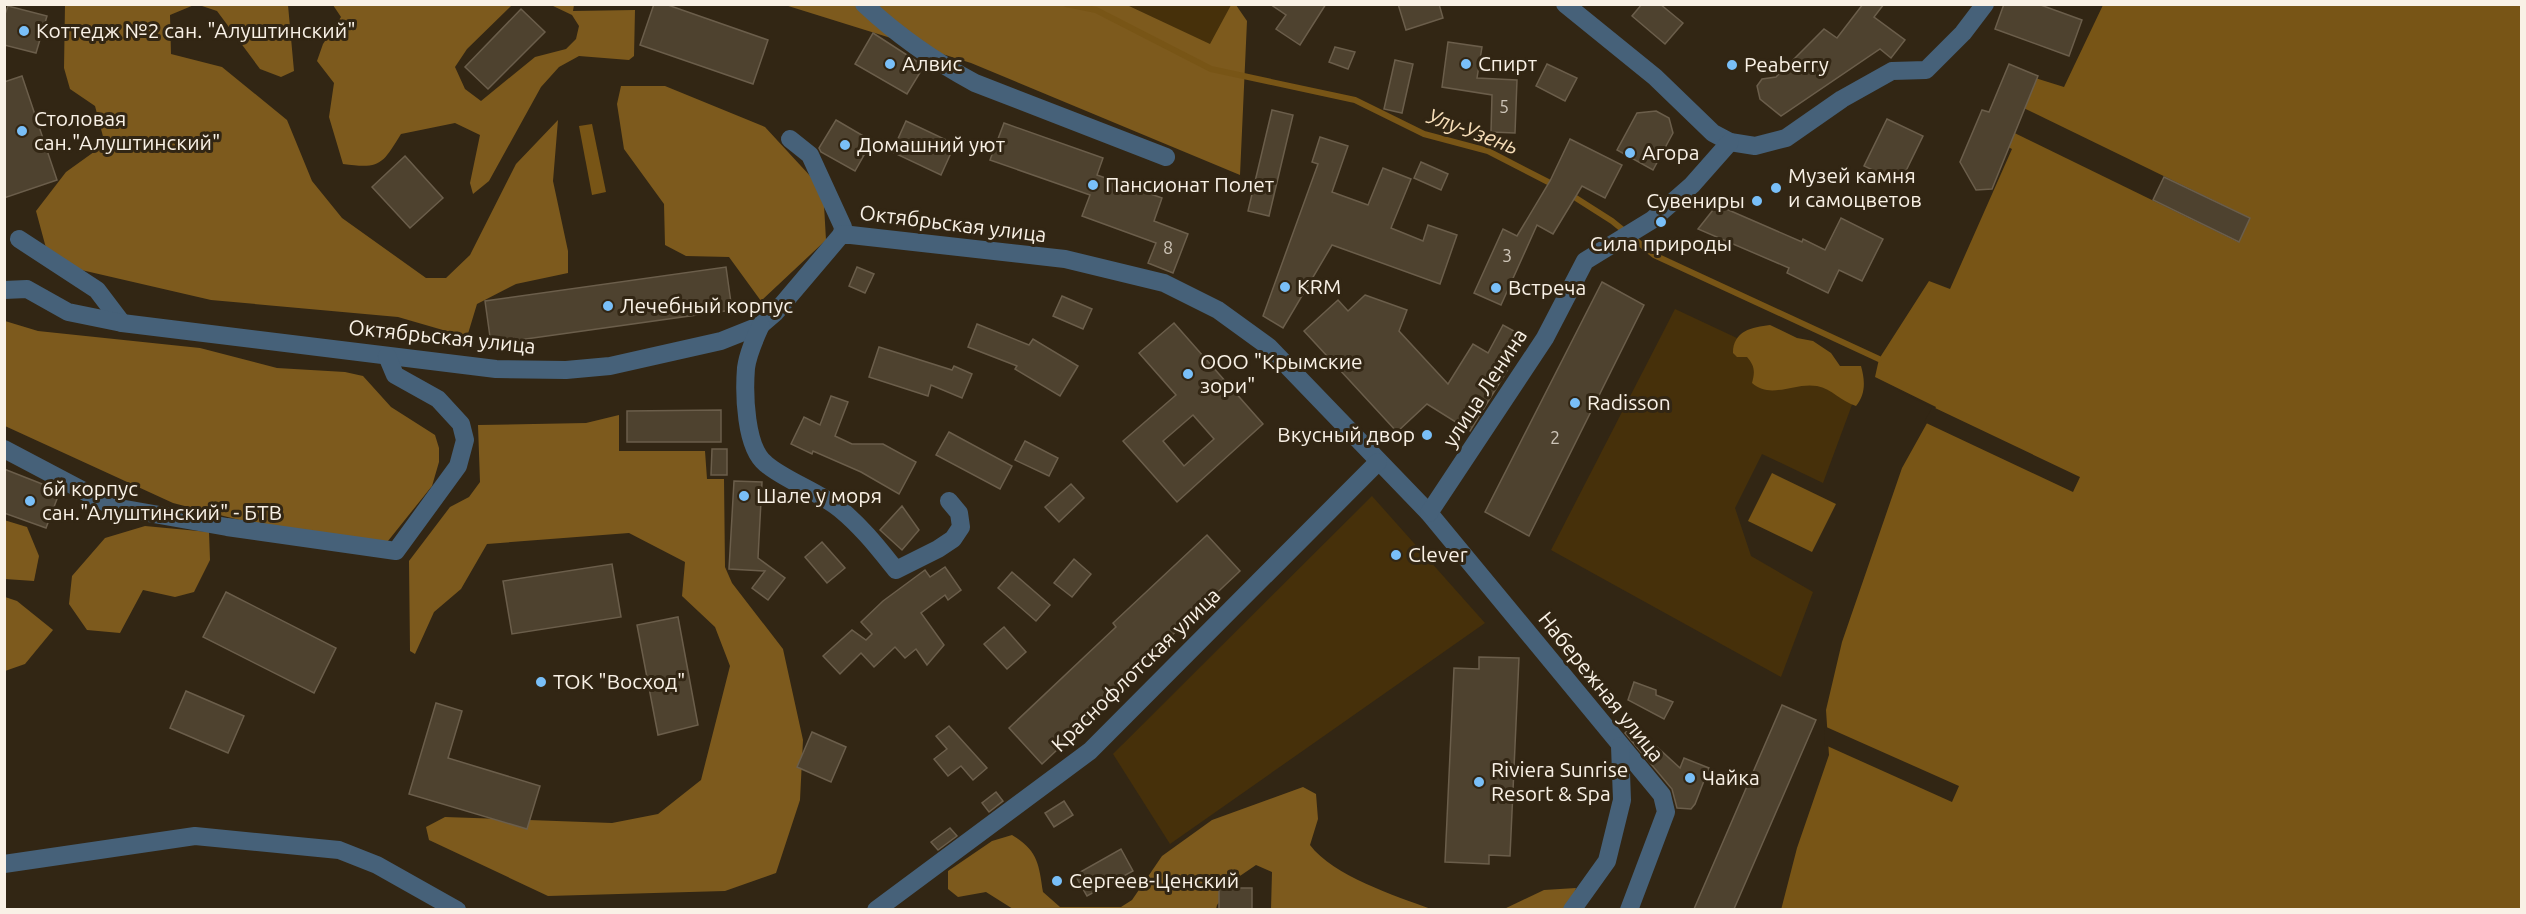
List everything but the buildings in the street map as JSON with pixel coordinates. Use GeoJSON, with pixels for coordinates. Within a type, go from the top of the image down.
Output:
{"type":"FeatureCollection","features":[{"type":"Feature","properties":{"kind":"street"},"geometry":{"type":"LineString","coordinates":[[864,4],[898,35],[949,69],[975,83],[1166,157]]}},
{"type":"Feature","properties":{"kind":"street"},"geometry":{"type":"LineString","coordinates":[[1565,4],[1655,77],[1713,133],[1730,142],[1755,146],[1786,138],[1842,99],[1892,71],[1926,70],[1963,33],[1985,4]]}},
{"type":"Feature","properties":{"kind":"street"},"geometry":{"type":"LineString","coordinates":[[790,139],[810,155],[843,227],[843,234]]}},
{"type":"Feature","properties":{"kind":"street","name":"улица Ленина"},"geometry":{"type":"LineString","coordinates":[[1429,513],[1545,338],[1585,261],[1652,220],[1692,185],[1730,142]]}},
{"type":"Feature","properties":{"kind":"street","name":"Октябрьская улица"},"geometry":{"type":"LineString","coordinates":[[4,290],[27,289],[68,312],[122,323],[496,369],[566,370],[610,366],[721,341],[761,325],[775,313],[843,234],[1065,259],[1164,284],[1218,310],[1269,347],[1429,513]]}},
{"type":"Feature","properties":{"kind":"street"},"geometry":{"type":"LineString","coordinates":[[19,239],[97,290],[122,323]]}},
{"type":"Feature","properties":{"kind":"street"},"geometry":{"type":"LineString","coordinates":[[761,325],[746,367],[747,406],[753,446],[765,464],[840,509],[896,570],[953,539],[961,527],[959,513],[949,501]]}},
{"type":"Feature","properties":{"kind":"street"},"geometry":{"type":"LineString","coordinates":[[4,449],[114,507],[227,527],[396,551],[458,466],[465,440],[461,424],[438,399],[395,375],[387,356]]}},
{"type":"Feature","properties":{"kind":"street","name":"Краснофлотская улица"},"geometry":{"type":"LineString","coordinates":[[876,909],[1090,751],[1378,462]]}},
{"type":"Feature","properties":{"kind":"street","name":"Набережная улица"},"geometry":{"type":"LineString","coordinates":[[1429,513],[1662,795],[1666,812],[1629,909]]}},
{"type":"Feature","properties":{"kind":"street"},"geometry":{"type":"LineString","coordinates":[[1572,909],[1607,861],[1622,800],[1620,746]]}},
{"type":"Feature","properties":{"kind":"street"},"geometry":{"type":"LineString","coordinates":[[4,864],[195,836],[339,850],[377,865],[457,909]]}},
{"type":"Feature","properties":{"kind":"street"},"geometry":{"type":"LineString","coordinates":[[1580,909],[1590,884]]}},
{"type":"Feature","properties":{"kind":"shaded area"},"geometry":{"type":"Polygon","coordinates":[[[65,5],[194,5],[170,15],[171,54],[222,67],[287,120],[312,181],[342,218],[426,278],[446,278],[470,255],[516,164],[558,120],[553,181],[568,251],[568,273],[516,284],[477,304],[467,337],[398,317],[211,300],[77,269],[46,248],[36,211],[66,172],[105,144],[95,106],[70,89],[64,68],[65,5]]]}},
{"type":"Feature","properties":{"kind":"shaded area"},"geometry":{"type":"Polygon","coordinates":[[[199,5],[288,5],[294,71],[281,77],[260,69],[217,11],[199,5]]]}},
{"type":"Feature","properties":{"kind":"shaded area"},"geometry":{"type":"Polygon","coordinates":[[[333,5],[512,5],[467,49],[455,67],[465,89],[481,101],[535,57],[566,49],[576,39],[579,26],[572,15],[551,5],[574,5],[573,11],[635,10],[634,56],[629,60],[579,56],[559,67],[541,87],[489,181],[473,194],[470,183],[480,135],[455,123],[401,134],[384,158],[373,165],[343,164],[329,117],[334,83],[317,61],[323,44],[341,17],[333,5]]]}},
{"type":"Feature","properties":{"kind":"shaded area"},"geometry":{"type":"Polygon","coordinates":[[[785,5],[1127,5],[1210,44],[1231,5],[1236,5],[1247,21],[1240,175],[971,63],[785,5]]]}},
{"type":"Feature","properties":{"kind":"shaded area"},"geometry":{"type":"Polygon","coordinates":[[[1127,5],[1231,5],[1211,45],[1127,5]]]}},
{"type":"Feature","properties":{"kind":"shaded area"},"geometry":{"type":"Polygon","coordinates":[[[2103,5],[2521,5],[2521,909],[1781,910],[1797,848],[1829,755],[1826,710],[1842,642],[1902,468],[1936,407],[1875,377],[1879,359],[1929,281],[1950,289],[2012,149],[1987,136],[2016,72],[2064,87],[2103,5]]]}},
{"type":"Feature","properties":{"kind":"shaded area"},"geometry":{"type":"Polygon","coordinates":[[[621,86],[665,86],[765,127],[812,178],[824,205],[826,240],[761,301],[729,257],[686,256],[665,245],[664,204],[624,149],[617,104],[621,86]]]}},
{"type":"Feature","properties":{"kind":"shaded area"},"geometry":{"type":"Polygon","coordinates":[[[592,124],[606,192],[592,195],[579,126],[592,124]]]}},
{"type":"Feature","properties":{"kind":"shaded area"},"geometry":{"type":"Polygon","coordinates":[[[1675,309],[1856,394],[1823,483],[1762,454],[1735,508],[1751,556],[1813,592],[1781,677],[1551,550],[1675,309]]]}},
{"type":"Feature","properties":{"kind":"shaded area"},"geometry":{"type":"Polygon","coordinates":[[[5,321],[38,331],[200,348],[277,368],[345,372],[363,376],[391,407],[435,435],[439,448],[439,462],[432,486],[384,546],[352,549],[173,503],[5,426],[5,321]]]}},
{"type":"Feature","properties":{"kind":"shaded area"},"geometry":{"type":"Polygon","coordinates":[[[1770,325],[1797,338],[1813,341],[1831,353],[1840,366],[1861,366],[1864,387],[1862,397],[1856,406],[1817,386],[1767,390],[1752,383],[1754,372],[1752,363],[1747,357],[1737,357],[1733,353],[1734,346],[1740,335],[1750,329],[1770,325]]]}},
{"type":"Feature","properties":{"kind":"shaded area"},"geometry":{"type":"Polygon","coordinates":[[[619,415],[619,451],[705,451],[707,479],[724,479],[725,567],[732,583],[783,649],[803,740],[800,800],[776,873],[725,891],[548,896],[429,840],[426,827],[445,817],[612,823],[658,814],[701,780],[730,666],[715,627],[682,596],[685,562],[629,533],[487,544],[461,589],[434,612],[415,654],[410,651],[409,561],[450,507],[469,497],[480,482],[478,425],[586,423],[619,415]]]}},
{"type":"Feature","properties":{"kind":"shaded area"},"geometry":{"type":"Polygon","coordinates":[[[1772,473],[1836,504],[1812,552],[1748,521],[1772,473]]]}},
{"type":"Feature","properties":{"kind":"shaded area"},"geometry":{"type":"Polygon","coordinates":[[[1372,496],[1485,623],[1170,844],[1113,754],[1372,496]]]}},
{"type":"Feature","properties":{"kind":"shaded area"},"geometry":{"type":"Polygon","coordinates":[[[4,520],[27,527],[39,556],[34,581],[5,579],[4,520]]]}},
{"type":"Feature","properties":{"kind":"shaded area"},"geometry":{"type":"Polygon","coordinates":[[[145,526],[209,532],[210,560],[194,592],[175,597],[143,590],[120,633],[87,630],[69,604],[72,576],[105,538],[145,526]]]}},
{"type":"Feature","properties":{"kind":"shaded area"},"geometry":{"type":"Polygon","coordinates":[[[5,597],[17,601],[53,630],[25,664],[5,671],[5,597]]]}},
{"type":"Feature","properties":{"kind":"shaded area"},"geometry":{"type":"Polygon","coordinates":[[[1303,787],[1316,794],[1318,819],[1310,845],[1320,856],[1366,884],[1431,909],[1271,909],[1272,872],[1256,865],[1237,878],[1216,909],[1013,909],[986,892],[958,897],[948,889],[948,871],[992,841],[1012,835],[1027,846],[1036,859],[1043,892],[1060,907],[1121,907],[1132,900],[1162,856],[1212,820],[1303,787]]]}},
{"type":"Feature","properties":{"kind":"shaded area"},"geometry":{"type":"Polygon","coordinates":[[[1576,888],[1571,901],[1564,909],[1502,910],[1544,890],[1576,888]]]}},
{"type":"Feature","properties":{"kind":"pier"},"geometry":{"type":"Polygon","coordinates":[[[2001,97],[2250,218],[2238,242],[1990,121],[2001,97]]]}},
{"type":"Feature","properties":{"kind":"pier"},"geometry":{"type":"Polygon","coordinates":[[[1893,388],[2080,477],[2073,492],[1924,422],[1932,408],[1893,388]]]}},
{"type":"Feature","properties":{"kind":"pier"},"geometry":{"type":"Polygon","coordinates":[[[1824,726],[1959,786],[1952,802],[1825,745],[1824,726]]]}},
{"type":"Feature","properties":{"kind":"waterway","name":"Улу-Узень"},"geometry":{"type":"LineString","coordinates":[[1066,4],[1096,10],[1211,69],[1355,100],[1424,134],[1488,151],[1554,185]]}},
{"type":"Feature","properties":{"kind":"waterway","name":"Улу-Узень"},"geometry":{"type":"LineString","coordinates":[[1568,193],[1612,221],[1654,255],[1879,359]]}},
{"type":"Feature","properties":{"kind":"place","name":"Коттедж №2 сан. \"Алуштинский\""},"geometry":{"type":"Point","coordinates":[24,31]}},
{"type":"Feature","properties":{"kind":"place","name":"Алвис"},"geometry":{"type":"Point","coordinates":[890,64]}},
{"type":"Feature","properties":{"kind":"place","name":"Спирт"},"geometry":{"type":"Point","coordinates":[1466,64]}},
{"type":"Feature","properties":{"kind":"place","name":"Peaberry"},"geometry":{"type":"Point","coordinates":[1732,65]}},
{"type":"Feature","properties":{"kind":"place","name":"Столовая сан.\"Алуштинский\""},"geometry":{"type":"Point","coordinates":[22,131]}},
{"type":"Feature","properties":{"kind":"place","name":"Домашний уют"},"geometry":{"type":"Point","coordinates":[845,145]}},
{"type":"Feature","properties":{"kind":"place","name":"Агора"},"geometry":{"type":"Point","coordinates":[1630,153]}},
{"type":"Feature","properties":{"kind":"place","name":"Пансионат Полет"},"geometry":{"type":"Point","coordinates":[1093,185]}},
{"type":"Feature","properties":{"kind":"place","name":"Музей камня и самоцветов"},"geometry":{"type":"Point","coordinates":[1776,188]}},
{"type":"Feature","properties":{"kind":"place","name":"Сувениры"},"geometry":{"type":"Point","coordinates":[1757,201]}},
{"type":"Feature","properties":{"kind":"place","name":"Сила природы"},"geometry":{"type":"Point","coordinates":[1661,222]}},
{"type":"Feature","properties":{"kind":"place","name":"KRM"},"geometry":{"type":"Point","coordinates":[1285,287]}},
{"type":"Feature","properties":{"kind":"place","name":"Встреча"},"geometry":{"type":"Point","coordinates":[1496,288]}},
{"type":"Feature","properties":{"kind":"place","name":"Лечебный корпус"},"geometry":{"type":"Point","coordinates":[608,306]}},
{"type":"Feature","properties":{"kind":"place","name":"ООО \"Крымские зори\""},"geometry":{"type":"Point","coordinates":[1188,374]}},
{"type":"Feature","properties":{"kind":"place","name":"Radisson"},"geometry":{"type":"Point","coordinates":[1575,403]}},
{"type":"Feature","properties":{"kind":"place","name":"Вкусный двор"},"geometry":{"type":"Point","coordinates":[1427,435]}},
{"type":"Feature","properties":{"kind":"place","name":"Шале у моря"},"geometry":{"type":"Point","coordinates":[744,496]}},
{"type":"Feature","properties":{"kind":"place","name":"6й корпус сан.\"Алуштинский\" - БТВ"},"geometry":{"type":"Point","coordinates":[30,501]}},
{"type":"Feature","properties":{"kind":"place","name":"Clever"},"geometry":{"type":"Point","coordinates":[1396,555]}},
{"type":"Feature","properties":{"kind":"place","name":"ТОК \"Восход\""},"geometry":{"type":"Point","coordinates":[541,682]}},
{"type":"Feature","properties":{"kind":"place","name":"Чайка"},"geometry":{"type":"Point","coordinates":[1690,778]}},
{"type":"Feature","properties":{"kind":"place","name":"Riviera Sunrise Resort & Spa"},"geometry":{"type":"Point","coordinates":[1479,782]}},
{"type":"Feature","properties":{"kind":"place","name":"Сергеев-Ценский"},"geometry":{"type":"Point","coordinates":[1057,881]}}]}
